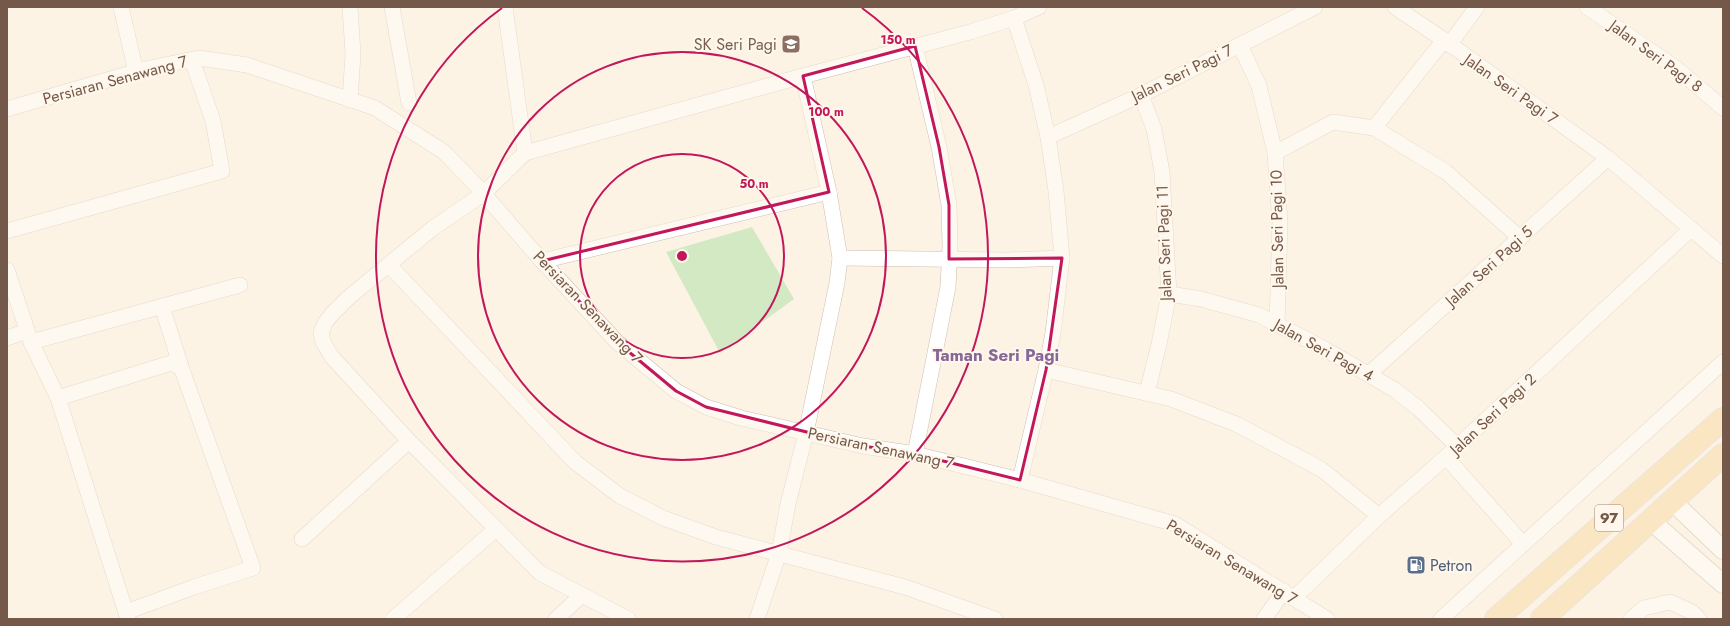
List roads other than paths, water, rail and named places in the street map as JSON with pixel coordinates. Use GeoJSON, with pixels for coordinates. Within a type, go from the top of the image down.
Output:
{"type":"FeatureCollection","features":[{"type":"Feature","properties":{"kind":"main road","name":"97"},"geometry":{"type":"LineString","coordinates":[[1496,619],[1723,419]]}},
{"type":"Feature","properties":{"kind":"main road","name":"97"},"geometry":{"type":"LineString","coordinates":[[1542,619],[1723,455]]}},
{"type":"Feature","properties":{"kind":"street"},"geometry":{"type":"LineString","coordinates":[[121,7],[136,72]]}},
{"type":"Feature","properties":{"kind":"street"},"geometry":{"type":"LineString","coordinates":[[350,7],[353,54],[350,100]]}},
{"type":"Feature","properties":{"kind":"street"},"geometry":{"type":"LineString","coordinates":[[392,7],[409,103]]}},
{"type":"Feature","properties":{"kind":"street"},"geometry":{"type":"LineString","coordinates":[[505,7],[525,153]]}},
{"type":"Feature","properties":{"kind":"street"},"geometry":{"type":"LineString","coordinates":[[628,619],[540,573],[409,440],[332,357],[327,351],[321,333],[325,323],[348,298],[433,228],[483,194],[525,153],[803,76],[984,28],[1014,18],[1039,7]]}},
{"type":"Feature","properties":{"kind":"street","name":"Jalan Seri Pagi 7"},"geometry":{"type":"LineString","coordinates":[[1048,137],[1141,95],[1315,7]]}},
{"type":"Feature","properties":{"kind":"street","name":"Jalan Seri Pagi 7"},"geometry":{"type":"LineString","coordinates":[[1394,7],[1608,158],[1723,256]]}},
{"type":"Feature","properties":{"kind":"street"},"geometry":{"type":"LineString","coordinates":[[1374,128],[1477,7]]}},
{"type":"Feature","properties":{"kind":"street","name":"Jalan Seri Pagi 8"},"geometry":{"type":"LineString","coordinates":[[1587,7],[1676,68],[1723,108]]}},
{"type":"Feature","properties":{"kind":"street"},"geometry":{"type":"LineString","coordinates":[[1014,18],[1036,85],[1048,137],[1056,191],[1062,258],[1054,326],[1046,370],[1020,480]]}},
{"type":"Feature","properties":{"kind":"street","name":"Jalan Seri Pagi 10"},"geometry":{"type":"LineString","coordinates":[[1240,45],[1259,86],[1275,153],[1280,223],[1277,324]]}},
{"type":"Feature","properties":{"kind":"street"},"geometry":{"type":"LineString","coordinates":[[915,46],[939,147],[949,205],[948,287],[915,454]]}},
{"type":"Feature","properties":{"kind":"street","name":"Persiaran Senawang 7"},"geometry":{"type":"LineString","coordinates":[[7,109],[136,72],[199,58],[247,65],[375,108],[444,152],[476,184],[483,194],[617,342],[676,392],[706,407],[741,418],[863,446],[915,454],[1020,480],[1175,524],[1327,619]]}},
{"type":"Feature","properties":{"kind":"street"},"geometry":{"type":"LineString","coordinates":[[7,231],[222,171],[213,120],[192,60]]}},
{"type":"Feature","properties":{"kind":"street"},"geometry":{"type":"LineString","coordinates":[[757,619],[779,553],[788,504],[806,433],[837,283],[840,258],[829,192],[803,76]]}},
{"type":"Feature","properties":{"kind":"street","name":"Jalan Seri Pagi 11"},"geometry":{"type":"LineString","coordinates":[[1141,95],[1154,129],[1162,172],[1169,294],[1147,393]]}},
{"type":"Feature","properties":{"kind":"street"},"geometry":{"type":"LineString","coordinates":[[1275,153],[1333,122],[1374,128],[1446,172],[1520,238]]}},
{"type":"Feature","properties":{"kind":"street","name":"Jalan Seri Pagi 5"},"geometry":{"type":"LineString","coordinates":[[1368,374],[1608,158]]}},
{"type":"Feature","properties":{"kind":"street"},"geometry":{"type":"LineString","coordinates":[[542,260],[829,192]]}},
{"type":"Feature","properties":{"kind":"street","name":"Jalan Seri Pagi 2"},"geometry":{"type":"LineString","coordinates":[[1264,619],[1289,595],[1446,457],[1691,229]]}},
{"type":"Feature","properties":{"kind":"street"},"geometry":{"type":"LineString","coordinates":[[840,258],[1007,260],[1062,258]]}},
{"type":"Feature","properties":{"kind":"street"},"geometry":{"type":"LineString","coordinates":[[389,265],[575,462],[620,496],[663,518],[716,536],[905,587],[996,619]]}},
{"type":"Feature","properties":{"kind":"street"},"geometry":{"type":"LineString","coordinates":[[7,270],[29,337],[58,398],[127,616],[194,587],[253,568],[181,367],[162,306]]}},
{"type":"Feature","properties":{"kind":"street"},"geometry":{"type":"LineString","coordinates":[[7,338],[29,337],[162,306],[240,285]]}},
{"type":"Feature","properties":{"kind":"street","name":"Jalan Seri Pagi 4"},"geometry":{"type":"LineString","coordinates":[[1169,294],[1201,299],[1259,315],[1277,324],[1395,390],[1418,408],[1457,446]]}},
{"type":"Feature","properties":{"kind":"street"},"geometry":{"type":"LineString","coordinates":[[58,398],[171,362],[181,367]]}},
{"type":"Feature","properties":{"kind":"street"},"geometry":{"type":"LineString","coordinates":[[1441,619],[1723,362]]}},
{"type":"Feature","properties":{"kind":"street"},"geometry":{"type":"LineString","coordinates":[[1046,370],[1171,399],[1236,424],[1321,470],[1379,516]]}},
{"type":"Feature","properties":{"kind":"street"},"geometry":{"type":"LineString","coordinates":[[302,539],[409,440]]}},
{"type":"Feature","properties":{"kind":"street"},"geometry":{"type":"LineString","coordinates":[[1446,457],[1523,544]]}},
{"type":"Feature","properties":{"kind":"street"},"geometry":{"type":"LineString","coordinates":[[1672,501],[1723,550]]}},
{"type":"Feature","properties":{"kind":"street"},"geometry":{"type":"LineString","coordinates":[[1650,520],[1723,584]]}},
{"type":"Feature","properties":{"kind":"street"},"geometry":{"type":"LineString","coordinates":[[393,619],[496,529]]}},
{"type":"Feature","properties":{"kind":"street"},"geometry":{"type":"LineString","coordinates":[[556,619],[582,595]]}},
{"type":"Feature","properties":{"kind":"street"},"geometry":{"type":"LineString","coordinates":[[1631,619],[1644,608],[1670,602],[1692,612],[1699,619]]}},
{"type":"Feature","properties":{"kind":"place","name":"SK Seri Pagi"},"geometry":{"type":"Point","coordinates":[791,44]}},
{"type":"Feature","properties":{"kind":"place","name":"Petron"},"geometry":{"type":"Point","coordinates":[1416,565]}},
{"type":"Feature","properties":{"kind":"district","name":"Taman Seri Pagi"},"geometry":{"type":"Point","coordinates":[996,355]}}]}
